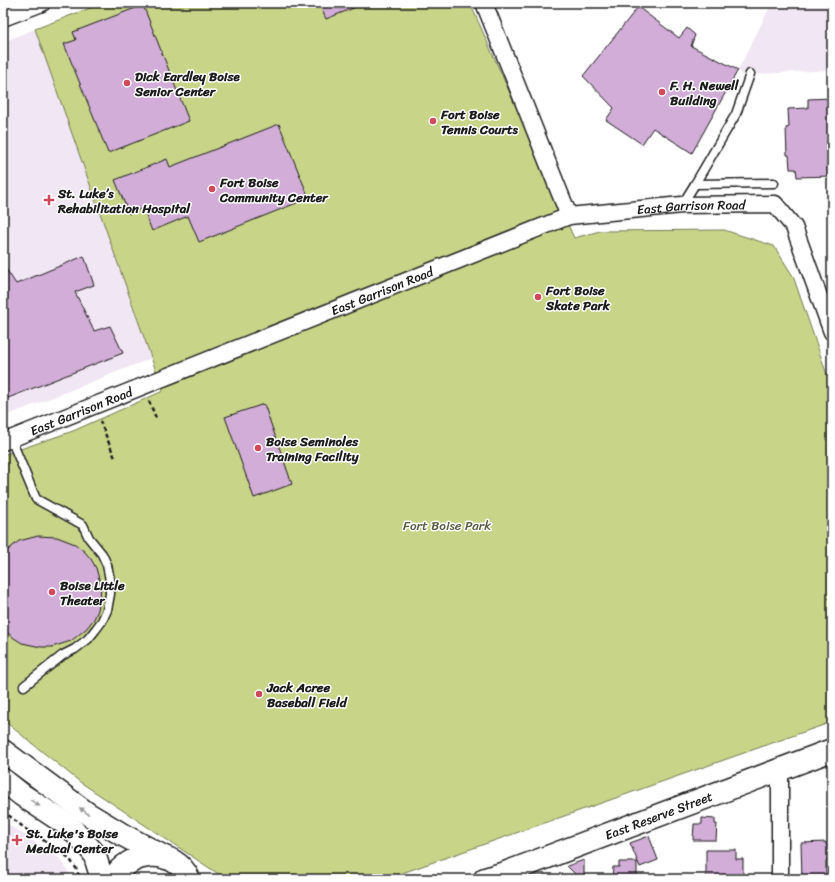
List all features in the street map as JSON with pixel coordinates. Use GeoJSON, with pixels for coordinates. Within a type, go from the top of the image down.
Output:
{"type":"FeatureCollection","features":[{"type":"Feature","properties":{"kind":"main road","name":"East Reserve Street"},"geometry":{"type":"LineString","coordinates":[[498,877],[832,750]]}},
{"type":"Feature","properties":{"kind":"main road"},"geometry":{"type":"LineString","coordinates":[[3,751],[88,814],[178,865],[190,878]]}},
{"type":"Feature","properties":{"kind":"main road"},"geometry":{"type":"LineString","coordinates":[[3,780],[22,795],[69,826],[94,853],[102,879]]}},
{"type":"Feature","properties":{"kind":"main road"},"geometry":{"type":"LineString","coordinates":[[113,879],[117,872],[128,862],[140,857],[153,856],[166,858]]}},
{"type":"Feature","properties":{"kind":"street"},"geometry":{"type":"LineString","coordinates":[[3,18],[42,3]]}},
{"type":"Feature","properties":{"kind":"street"},"geometry":{"type":"LineString","coordinates":[[484,3],[569,216]]}},
{"type":"Feature","properties":{"kind":"street","name":"East Garrison Road"},"geometry":{"type":"LineString","coordinates":[[7,440],[569,216],[682,204],[774,204],[794,227],[832,332]]}},
{"type":"Feature","properties":{"kind":"street"},"geometry":{"type":"LineString","coordinates":[[780,769],[780,879]]}},
{"type":"Feature","properties":{"kind":"lane"},"geometry":{"type":"LineString","coordinates":[[682,204],[696,184],[736,114],[750,74]]}},
{"type":"Feature","properties":{"kind":"lane"},"geometry":{"type":"LineString","coordinates":[[696,184],[774,183]]}},
{"type":"Feature","properties":{"kind":"lane"},"geometry":{"type":"LineString","coordinates":[[7,440],[36,499],[83,525],[89,538],[102,554],[107,565],[110,580],[110,594],[107,610],[102,622],[96,630],[79,646],[63,655],[24,686]]}},
{"type":"Feature","properties":{"kind":"path"},"geometry":{"type":"LineString","coordinates":[[148,399],[156,418]]}},
{"type":"Feature","properties":{"kind":"path"},"geometry":{"type":"LineString","coordinates":[[99,418],[115,458]]}},
{"type":"Feature","properties":{"kind":"path"},"geometry":{"type":"LineString","coordinates":[[3,811],[27,830],[59,850],[67,857],[76,868],[80,879]]}},
{"type":"Feature","properties":{"kind":"shaded area"},"geometry":{"type":"Polygon","coordinates":[[[772,3],[832,3],[832,70],[741,75],[738,70],[772,3]]]}},
{"type":"Feature","properties":{"kind":"shaded area","name":"St. Luke’s Rehabilitation Hospital"},"geometry":{"type":"Polygon","coordinates":[[[35,29],[152,358],[3,417],[3,42],[35,29]]]}},
{"type":"Feature","properties":{"kind":"shaded area","name":"St. Luke's Boise Medical Center"},"geometry":{"type":"Polygon","coordinates":[[[3,821],[59,858],[73,879],[3,879],[3,821]]]}},
{"type":"Feature","properties":{"kind":"green space","name":"Fort Boise Park"},"geometry":{"type":"Polygon","coordinates":[[[103,3],[470,3],[574,238],[600,231],[724,230],[774,246],[793,276],[832,389],[832,722],[388,878],[226,879],[80,782],[3,720],[3,455],[73,431],[163,391],[35,29],[103,3]]]}},
{"type":"Feature","properties":{"kind":"building"},"geometry":{"type":"Polygon","coordinates":[[[319,3],[360,3],[361,5],[326,19],[319,3]]]}},
{"type":"Feature","properties":{"kind":"building","name":"Dick Eardley Boise Senior Center"},"geometry":{"type":"Polygon","coordinates":[[[143,5],[189,121],[108,153],[64,44],[76,40],[73,32],[143,5]]]}},
{"type":"Feature","properties":{"kind":"building","name":"F. H. Newell Building"},"geometry":{"type":"Polygon","coordinates":[[[638,7],[679,38],[687,28],[695,35],[691,46],[738,70],[692,153],[653,128],[642,144],[606,120],[614,108],[583,76],[638,7]]]}},
{"type":"Feature","properties":{"kind":"building"},"geometry":{"type":"Polygon","coordinates":[[[832,98],[832,176],[797,177],[796,169],[790,169],[789,155],[787,155],[786,128],[789,127],[788,109],[808,108],[808,99],[832,98]]]}},
{"type":"Feature","properties":{"kind":"building","name":"Fort Boise Community Center"},"geometry":{"type":"Polygon","coordinates":[[[279,124],[309,198],[199,242],[188,216],[152,231],[143,208],[129,214],[115,180],[167,159],[170,167],[279,124]]]}},
{"type":"Feature","properties":{"kind":"building"},"geometry":{"type":"Polygon","coordinates":[[[84,256],[94,285],[75,292],[94,331],[110,326],[123,353],[3,400],[3,271],[6,269],[16,284],[84,256]]]}},
{"type":"Feature","properties":{"kind":"building","name":"Boise Seminoles Training Facility"},"geometry":{"type":"Polygon","coordinates":[[[264,404],[292,484],[254,498],[225,417],[264,404]]]}},
{"type":"Feature","properties":{"kind":"building","name":"Boise Little Theater"},"geometry":{"type":"Polygon","coordinates":[[[38,536],[57,537],[75,544],[84,551],[96,568],[101,586],[98,610],[94,619],[86,629],[71,641],[52,647],[41,647],[22,643],[3,629],[3,554],[19,541],[38,536]]]}},
{"type":"Feature","properties":{"kind":"building"},"geometry":{"type":"Polygon","coordinates":[[[702,818],[715,819],[715,824],[717,824],[716,840],[693,840],[694,824],[702,824],[702,818]]]}},
{"type":"Feature","properties":{"kind":"building"},"geometry":{"type":"Polygon","coordinates":[[[649,836],[658,860],[640,867],[630,843],[649,836]]]}},
{"type":"Feature","properties":{"kind":"building"},"geometry":{"type":"Polygon","coordinates":[[[826,842],[826,845],[832,845],[832,861],[826,861],[826,879],[802,879],[801,843],[826,842]]]}},
{"type":"Feature","properties":{"kind":"building"},"geometry":{"type":"Polygon","coordinates":[[[706,850],[736,850],[736,859],[743,859],[743,879],[706,879],[706,850]]]}},
{"type":"Feature","properties":{"kind":"building"},"geometry":{"type":"Polygon","coordinates":[[[584,860],[584,879],[577,879],[577,876],[567,866],[584,860]]]}},
{"type":"Feature","properties":{"kind":"building"},"geometry":{"type":"Polygon","coordinates":[[[619,862],[637,862],[637,879],[612,879],[613,867],[619,867],[619,862]]]}},
{"type":"Feature","properties":{"kind":"building"},"geometry":{"type":"Polygon","coordinates":[[[535,876],[557,876],[557,879],[535,879],[535,876]]]}},
{"type":"Feature","properties":{"kind":"place","name":"Dick Eardley Boise Senior Center"},"geometry":{"type":"Point","coordinates":[127,83]}},
{"type":"Feature","properties":{"kind":"place","name":"F. H. Newell Building"},"geometry":{"type":"Point","coordinates":[662,92]}},
{"type":"Feature","properties":{"kind":"place","name":"Fort Boise Tennis Courts"},"geometry":{"type":"Point","coordinates":[433,121]}},
{"type":"Feature","properties":{"kind":"place","name":"Fort Boise Community Center"},"geometry":{"type":"Point","coordinates":[212,189]}},
{"type":"Feature","properties":{"kind":"place","name":"St. Luke’s Rehabilitation Hospital"},"geometry":{"type":"Point","coordinates":[49,200]}},
{"type":"Feature","properties":{"kind":"place","name":"Fort Boise Skate Park"},"geometry":{"type":"Point","coordinates":[538,297]}},
{"type":"Feature","properties":{"kind":"place","name":"Boise Seminoles Training Facility"},"geometry":{"type":"Point","coordinates":[258,448]}},
{"type":"Feature","properties":{"kind":"place","name":"Boise Little Theater"},"geometry":{"type":"Point","coordinates":[52,592]}},
{"type":"Feature","properties":{"kind":"place","name":"Jack Acree Baseball Field"},"geometry":{"type":"Point","coordinates":[259,694]}},
{"type":"Feature","properties":{"kind":"place","name":"St. Luke's Boise Medical Center"},"geometry":{"type":"Point","coordinates":[17,840]}}]}
